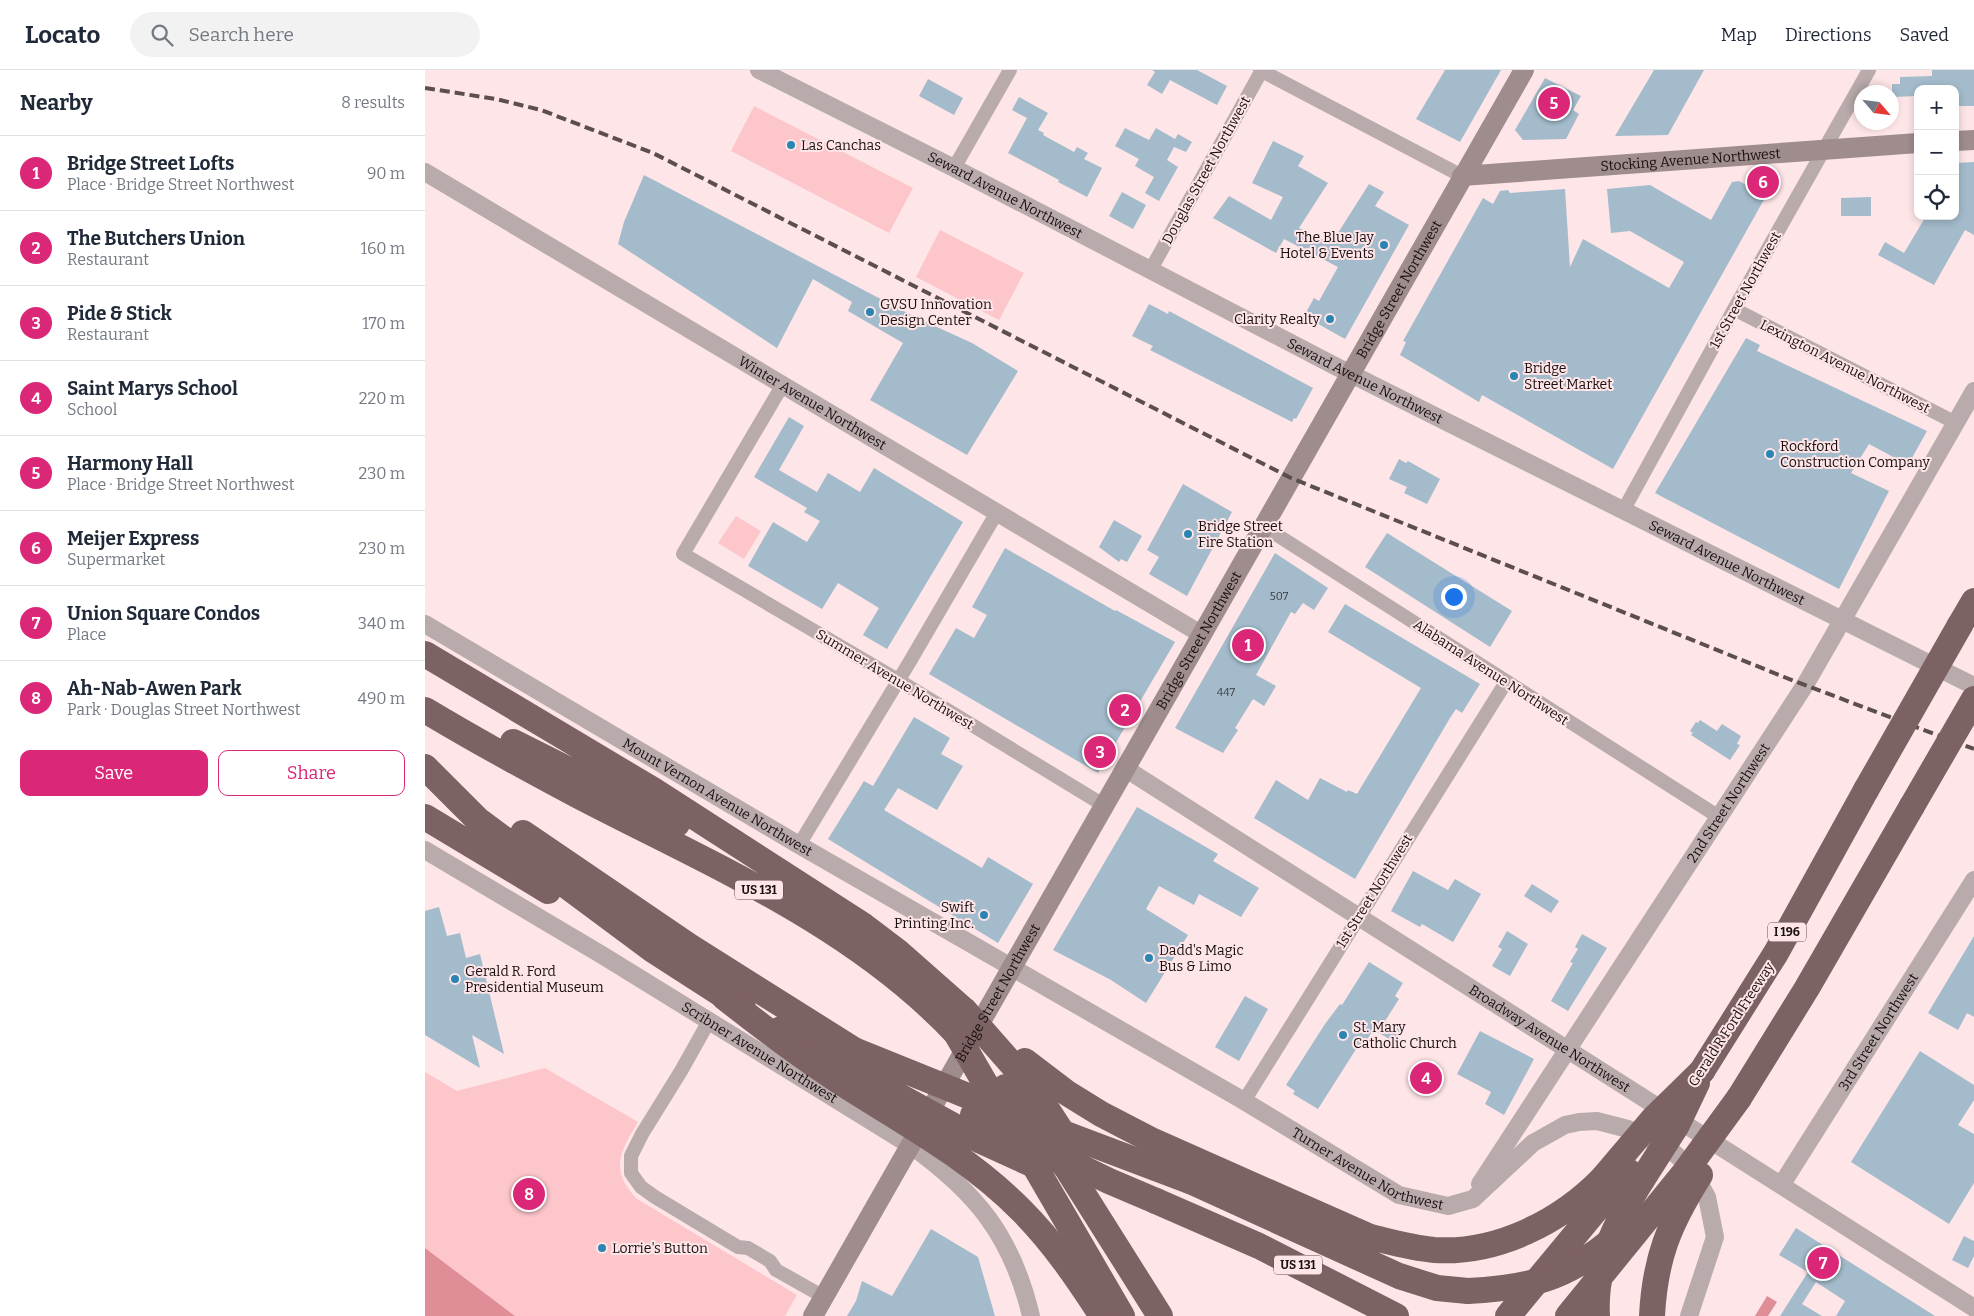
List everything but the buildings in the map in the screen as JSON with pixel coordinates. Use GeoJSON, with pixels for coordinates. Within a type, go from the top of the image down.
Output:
{"type":"FeatureCollection","features":[{"type":"Feature","properties":{"kind":"highway","name":"Gerald R Ford Freeway"},"geometry":{"type":"LineString","coordinates":[[1508,1316],[1635,1176],[1776,953],[1974,601]]}},
{"type":"Feature","properties":{"kind":"highway"},"geometry":{"type":"LineString","coordinates":[[425,654],[653,790],[864,926],[961,1022],[1011,1081],[1043,1103],[1081,1163],[1113,1245],[1160,1316]]}},
{"type":"Feature","properties":{"kind":"highway"},"geometry":{"type":"LineString","coordinates":[[1568,1316],[1685,1172],[1751,1080],[1812,980],[1974,699]]}},
{"type":"Feature","properties":{"kind":"highway"},"geometry":{"type":"LineString","coordinates":[[433,715],[523,745],[742,859],[798,885]]}},
{"type":"Feature","properties":{"kind":"highway","name":"US 131"},"geometry":{"type":"LineString","coordinates":[[433,715],[576,795],[709,861],[806,916],[869,958],[934,996]]}},
{"type":"Feature","properties":{"kind":"highway"},"geometry":{"type":"LineString","coordinates":[[425,767],[478,820],[653,950],[724,997],[981,1141],[1064,1178],[1156,1201]]}},
{"type":"Feature","properties":{"kind":"highway","name":"US 131"},"geometry":{"type":"LineString","coordinates":[[425,767],[689,946],[854,1050],[958,1108],[1038,1148],[1259,1246],[1396,1316]]}},
{"type":"Feature","properties":{"kind":"highway"},"geometry":{"type":"LineString","coordinates":[[425,817],[610,928],[653,950]]}},
{"type":"Feature","properties":{"kind":"highway"},"geometry":{"type":"LineString","coordinates":[[724,997],[777,1039],[938,1143],[979,1173],[1022,1210],[1047,1238],[1102,1316]]}},
{"type":"Feature","properties":{"kind":"highway"},"geometry":{"type":"LineString","coordinates":[[961,1022],[1011,1081],[1022,1143],[1097,1276],[1122,1316]]}},
{"type":"Feature","properties":{"kind":"highway"},"geometry":{"type":"LineString","coordinates":[[854,1050],[1015,1116],[1157,1167],[1392,1273],[1437,1288],[1468,1291],[1503,1290],[1527,1285],[1563,1272],[1604,1246],[1685,1172]]}},
{"type":"Feature","properties":{"kind":"highway"},"geometry":{"type":"LineString","coordinates":[[1011,1081],[1067,1093],[1101,1114],[1153,1141],[1370,1237],[1434,1250],[1461,1249],[1521,1234],[1545,1224],[1571,1207],[1603,1178],[1654,1118],[1702,1071]]}},
{"type":"Feature","properties":{"kind":"highway"},"geometry":{"type":"LineString","coordinates":[[1652,1316],[1653,1286],[1660,1252],[1667,1235],[1692,1188],[1725,1135],[1751,1080]]}},
{"type":"Feature","properties":{"kind":"highway"},"geometry":{"type":"LineString","coordinates":[[1597,1316],[1596,1299],[1604,1255],[1621,1216],[1635,1176]]}},
{"type":"Feature","properties":{"kind":"main road","name":"Bridge Street Northwest"},"geometry":{"type":"LineString","coordinates":[[813,1316],[1013,969],[1201,634],[1524,70]]}},
{"type":"Feature","properties":{"kind":"main road"},"geometry":{"type":"LineString","coordinates":[[1959,141],[1974,140]]}},
{"type":"Feature","properties":{"kind":"main road","name":"Stocking Avenue Northwest"},"geometry":{"type":"LineString","coordinates":[[1462,176],[1825,148],[1914,143]]}},
{"type":"Feature","properties":{"kind":"street","name":"Seward Avenue Northwest"},"geometry":{"type":"LineString","coordinates":[[759,70],[954,168],[1351,374],[1974,686]]}},
{"type":"Feature","properties":{"kind":"street"},"geometry":{"type":"LineString","coordinates":[[954,168],[1011,70]]}},
{"type":"Feature","properties":{"kind":"street"},"geometry":{"type":"LineString","coordinates":[[1261,70],[1462,176]]}},
{"type":"Feature","properties":{"kind":"street","name":"Douglas Street Northwest"},"geometry":{"type":"LineString","coordinates":[[1150,271],[1261,70]]}},
{"type":"Feature","properties":{"kind":"street","name":"1st Street Northwest"},"geometry":{"type":"LineString","coordinates":[[1623,511],[1869,70]]}},
{"type":"Feature","properties":{"kind":"street","name":"Winter Avenue Northwest"},"geometry":{"type":"LineString","coordinates":[[425,172],[1201,634]]}},
{"type":"Feature","properties":{"kind":"street","name":"Lexington Avenue Northwest"},"geometry":{"type":"LineString","coordinates":[[1734,309],[1956,422]]}},
{"type":"Feature","properties":{"kind":"street","name":"Summer Avenue Northwest"},"geometry":{"type":"LineString","coordinates":[[782,386],[683,554],[899,680],[1105,806]]}},
{"type":"Feature","properties":{"kind":"street","name":"2nd Street Northwest"},"geometry":{"type":"LineString","coordinates":[[1463,1202],[1477,1188],[1569,1049],[1843,621],[1974,391]]}},
{"type":"Feature","properties":{"kind":"street"},"geometry":{"type":"LineString","coordinates":[[799,844],[997,514]]}},
{"type":"Feature","properties":{"kind":"street","name":"Alabama Avenue Northwest"},"geometry":{"type":"LineString","coordinates":[[1263,526],[1719,817]]}},
{"type":"Feature","properties":{"kind":"street","name":"Mount Vernon Avenue Northwest"},"geometry":{"type":"LineString","coordinates":[[425,624],[1013,969]]}},
{"type":"Feature","properties":{"kind":"street","name":"1st Street Northwest"},"geometry":{"type":"LineString","coordinates":[[1244,1101],[1358,915],[1506,682]]}},
{"type":"Feature","properties":{"kind":"street","name":"Broadway Avenue Northwest"},"geometry":{"type":"LineString","coordinates":[[1126,769],[1782,1184],[1974,1308]]}},
{"type":"Feature","properties":{"kind":"street","name":"Scribner Avenue Northwest"},"geometry":{"type":"LineString","coordinates":[[425,850],[709,1021],[910,1145],[943,1169],[973,1197],[997,1229],[1019,1275],[1031,1316]]}},
{"type":"Feature","properties":{"kind":"street","name":"3rd Street Northwest"},"geometry":{"type":"LineString","coordinates":[[1782,1184],[1974,880]]}},
{"type":"Feature","properties":{"kind":"street","name":"Turner Avenue Northwest"},"geometry":{"type":"LineString","coordinates":[[1013,969],[1244,1101],[1399,1195],[1449,1206],[1473,1199],[1533,1143],[1565,1125],[1597,1121],[1628,1129],[1667,1147],[1690,1168],[1707,1197],[1715,1237],[1689,1316]]}},
{"type":"Feature","properties":{"kind":"street"},"geometry":{"type":"LineString","coordinates":[[709,1021],[681,1071],[641,1134],[631,1156],[631,1174],[641,1187],[738,1247],[744,1255],[766,1269],[776,1270],[824,1297]]}},
{"type":"Feature","properties":{"kind":"shaded area"},"geometry":{"type":"Polygon","coordinates":[[[754,106],[913,188],[889,233],[731,151],[754,106]]]}},
{"type":"Feature","properties":{"kind":"shaded area"},"geometry":{"type":"Polygon","coordinates":[[[940,230],[1024,273],[999,320],[916,277],[940,230]]]}},
{"type":"Feature","properties":{"kind":"shaded area"},"geometry":{"type":"Polygon","coordinates":[[[736,516],[761,531],[744,559],[718,543],[736,516]]]}},
{"type":"Feature","properties":{"kind":"shaded area"},"geometry":{"type":"Polygon","coordinates":[[[545,1068],[638,1122],[626,1143],[620,1161],[620,1170],[628,1189],[637,1199],[797,1295],[785,1316],[515,1316],[425,1248],[425,1072],[457,1091],[545,1068]]]}},
{"type":"Feature","properties":{"kind":"shaded area"},"geometry":{"type":"Polygon","coordinates":[[[425,1248],[515,1316],[425,1316],[425,1248]]]}},
{"type":"Feature","properties":{"kind":"shaded area"},"geometry":{"type":"Polygon","coordinates":[[[1767,1296],[1777,1302],[1768,1316],[1755,1316],[1767,1296]]]}},
{"type":"Feature","properties":{"kind":"railway"},"geometry":{"type":"LineString","coordinates":[[425,88],[496,99],[541,110],[653,153],[1291,478],[1784,677],[1974,749]]}},
{"type":"Feature","properties":{"kind":"place","name":"Harmony Hall"},"geometry":{"type":"Point","coordinates":[1554,103]}},
{"type":"Feature","properties":{"kind":"place","name":"Las Canchas"},"geometry":{"type":"Point","coordinates":[791,145]}},
{"type":"Feature","properties":{"kind":"place","name":"Meijer Express"},"geometry":{"type":"Point","coordinates":[1763,182]}},
{"type":"Feature","properties":{"kind":"place","name":"The Blue Jay Hotel & Events"},"geometry":{"type":"Point","coordinates":[1384,245]}},
{"type":"Feature","properties":{"kind":"place","name":"GVSU Innovation Design Center"},"geometry":{"type":"Point","coordinates":[870,312]}},
{"type":"Feature","properties":{"kind":"place","name":"Clarity Realty"},"geometry":{"type":"Point","coordinates":[1330,319]}},
{"type":"Feature","properties":{"kind":"place","name":"Bridge Street Market"},"geometry":{"type":"Point","coordinates":[1514,376]}},
{"type":"Feature","properties":{"kind":"place","name":"Rockford Construction Company"},"geometry":{"type":"Point","coordinates":[1770,454]}},
{"type":"Feature","properties":{"kind":"place","name":"Bridge Street Fire Station"},"geometry":{"type":"Point","coordinates":[1188,534]}},
{"type":"Feature","properties":{"kind":"place","name":"Bridge Street Lofts"},"geometry":{"type":"Point","coordinates":[1248,645]}},
{"type":"Feature","properties":{"kind":"place","name":"The Butchers Union"},"geometry":{"type":"Point","coordinates":[1125,710]}},
{"type":"Feature","properties":{"kind":"place","name":"Pide & Stick"},"geometry":{"type":"Point","coordinates":[1100,752]}},
{"type":"Feature","properties":{"kind":"place","name":"Swift Printing Inc."},"geometry":{"type":"Point","coordinates":[984,915]}},
{"type":"Feature","properties":{"kind":"place","name":"Dadd's Magic Bus & Limo"},"geometry":{"type":"Point","coordinates":[1149,958]}},
{"type":"Feature","properties":{"kind":"place","name":"Gerald R. Ford Presidential Museum"},"geometry":{"type":"Point","coordinates":[455,979]}},
{"type":"Feature","properties":{"kind":"place","name":"St. Mary Catholic Church"},"geometry":{"type":"Point","coordinates":[1343,1035]}},
{"type":"Feature","properties":{"kind":"place","name":"Saint Marys School"},"geometry":{"type":"Point","coordinates":[1426,1078]}},
{"type":"Feature","properties":{"kind":"place","name":"Ah-Nab-Awen Park"},"geometry":{"type":"Point","coordinates":[529,1194]}},
{"type":"Feature","properties":{"kind":"place","name":"Lorrie's Button"},"geometry":{"type":"Point","coordinates":[602,1248]}},
{"type":"Feature","properties":{"kind":"place","name":"Union Square Condos"},"geometry":{"type":"Point","coordinates":[1823,1263]}}]}
